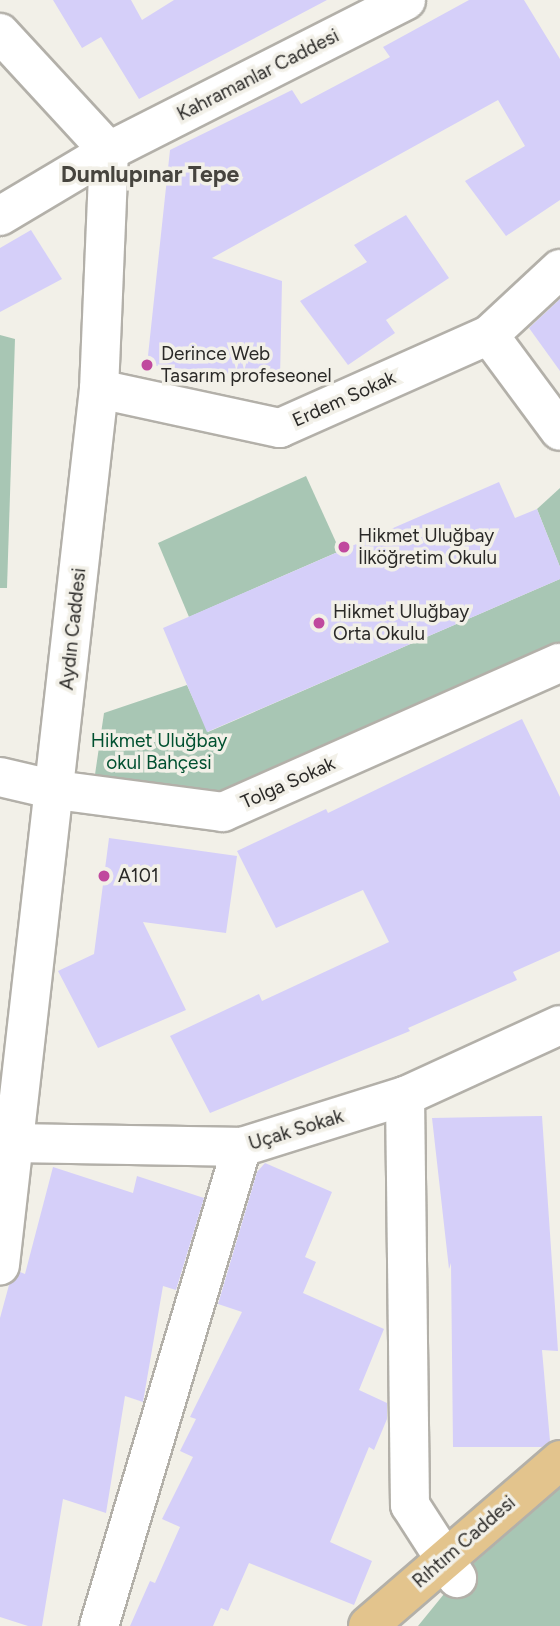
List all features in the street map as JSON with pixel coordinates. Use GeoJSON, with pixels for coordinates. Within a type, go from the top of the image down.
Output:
{"type":"FeatureCollection","features":[{"type":"Feature","properties":{"kind":"main road","name":"Rıhtım Caddesi"},"geometry":{"type":"LineString","coordinates":[[404,1626],[450,1568],[560,1460]]}},
{"type":"Feature","properties":{"kind":"main road","name":"Rıhtım Caddesi"},"geometry":{"type":"LineString","coordinates":[[369,1626],[560,1488]]}},
{"type":"Feature","properties":{"kind":"street","name":"Kahramanlar Caddesi"},"geometry":{"type":"LineString","coordinates":[[0,216],[109,151],[406,0]]}},
{"type":"Feature","properties":{"kind":"street"},"geometry":{"type":"LineString","coordinates":[[0,33],[109,151]]}},
{"type":"Feature","properties":{"kind":"street","name":"Aydın Caddesi"},"geometry":{"type":"LineString","coordinates":[[0,1265],[56,790],[99,389],[109,151]]}},
{"type":"Feature","properties":{"kind":"street","name":"Erdem Sokak"},"geometry":{"type":"LineString","coordinates":[[99,389],[280,428],[489,335],[560,269]]}},
{"type":"Feature","properties":{"kind":"street"},"geometry":{"type":"LineString","coordinates":[[489,335],[560,431]]}},
{"type":"Feature","properties":{"kind":"street","name":"Tolga Sokak"},"geometry":{"type":"LineString","coordinates":[[0,777],[56,790],[223,812],[560,663]]}},
{"type":"Feature","properties":{"kind":"street","name":"Uçak Sokak"},"geometry":{"type":"LineString","coordinates":[[13,1143],[242,1147],[405,1096],[560,1025]]}},
{"type":"Feature","properties":{"kind":"street"},"geometry":{"type":"LineString","coordinates":[[405,1096],[410,1505],[450,1568]]}},
{"type":"Feature","properties":{"kind":"street"},"geometry":{"type":"LineString","coordinates":[[99,1626],[242,1147]]}},
{"type":"Feature","properties":{"kind":"green space"},"geometry":{"type":"Polygon","coordinates":[[[0,335],[15,339],[7,588],[0,588],[0,335]]]}},
{"type":"Feature","properties":{"kind":"green space"},"geometry":{"type":"Polygon","coordinates":[[[306,476],[340,551],[189,617],[158,543],[306,476]]]}},
{"type":"Feature","properties":{"kind":"green space"},"geometry":{"type":"Polygon","coordinates":[[[560,488],[560,567],[537,509],[560,488]]]}},
{"type":"Feature","properties":{"kind":"green space","name":"Hikmet Uluğbay okul Bahçesi"},"geometry":{"type":"Polygon","coordinates":[[[560,579],[560,663],[223,812],[92,795],[104,713],[187,685],[208,732],[560,579]]]}},
{"type":"Feature","properties":{"kind":"green space"},"geometry":{"type":"Polygon","coordinates":[[[560,1487],[560,1626],[418,1626],[457,1578],[560,1487]]]}},
{"type":"Feature","properties":{"kind":"building"},"geometry":{"type":"Polygon","coordinates":[[[53,0],[131,0],[142,20],[174,0],[327,0],[139,99],[101,37],[82,48],[53,0]]]}},
{"type":"Feature","properties":{"kind":"building"},"geometry":{"type":"Polygon","coordinates":[[[469,0],[524,0],[560,59],[560,200],[506,236],[465,181],[525,146],[498,100],[212,258],[282,281],[280,379],[147,365],[170,150],[292,90],[301,104],[390,57],[383,47],[469,0]]]}},
{"type":"Feature","properties":{"kind":"building"},"geometry":{"type":"Polygon","coordinates":[[[406,215],[449,278],[386,320],[395,333],[348,365],[300,301],[367,262],[354,245],[406,215]]]}},
{"type":"Feature","properties":{"kind":"building"},"geometry":{"type":"Polygon","coordinates":[[[31,230],[62,279],[0,312],[0,248],[31,230]]]}},
{"type":"Feature","properties":{"kind":"building"},"geometry":{"type":"Polygon","coordinates":[[[560,299],[560,371],[529,328],[560,299]]]}},
{"type":"Feature","properties":{"kind":"building","name":"Hikmet Uluğbay Orta Okulu"},"geometry":{"type":"Polygon","coordinates":[[[499,482],[515,518],[537,509],[560,567],[560,579],[207,732],[163,628],[499,482]]]}},
{"type":"Feature","properties":{"kind":"building"},"geometry":{"type":"Polygon","coordinates":[[[522,719],[560,797],[560,951],[513,972],[517,980],[408,1028],[410,1031],[210,1113],[170,1036],[259,994],[262,1001],[389,942],[363,890],[276,928],[237,851],[326,809],[328,813],[522,719]]]}},
{"type":"Feature","properties":{"kind":"building"},"geometry":{"type":"Polygon","coordinates":[[[109,838],[237,856],[226,933],[143,922],[186,1010],[98,1048],[58,971],[94,954],[109,838]]]}},
{"type":"Feature","properties":{"kind":"building"},"geometry":{"type":"Polygon","coordinates":[[[542,1116],[558,1351],[542,1350],[550,1441],[542,1447],[453,1447],[451,1263],[449,1269],[432,1118],[542,1116]]]}},
{"type":"Feature","properties":{"kind":"building"},"geometry":{"type":"Polygon","coordinates":[[[265,1163],[332,1192],[305,1257],[316,1262],[303,1293],[384,1329],[359,1390],[387,1403],[387,1419],[374,1450],[369,1447],[330,1542],[372,1561],[354,1605],[249,1563],[228,1611],[221,1608],[213,1626],[130,1626],[150,1581],[155,1583],[180,1527],[162,1519],[193,1457],[180,1451],[196,1419],[190,1417],[242,1312],[218,1304],[257,1172],[265,1163]]]}},
{"type":"Feature","properties":{"kind":"building"},"geometry":{"type":"Polygon","coordinates":[[[53,1167],[133,1193],[137,1176],[204,1198],[176,1290],[163,1286],[143,1402],[125,1396],[106,1513],[63,1499],[42,1626],[28,1626],[0,1617],[0,1318],[9,1285],[20,1272],[25,1274],[53,1167]]]}},
{"type":"Feature","properties":{"kind":"place","name":"Derince Web Tasarım profeseonel"},"geometry":{"type":"Point","coordinates":[147,365]}},
{"type":"Feature","properties":{"kind":"place","name":"Hikmet Uluğbay İlköğretim Okulu"},"geometry":{"type":"Point","coordinates":[344,547]}},
{"type":"Feature","properties":{"kind":"place","name":"Hikmet Uluğbay Orta Okulu"},"geometry":{"type":"Point","coordinates":[319,623]}},
{"type":"Feature","properties":{"kind":"place","name":"A101"},"geometry":{"type":"Point","coordinates":[104,876]}},
{"type":"Feature","properties":{"kind":"district","name":"Dumlupınar Tepe"},"geometry":{"type":"Point","coordinates":[150,174]}}]}
